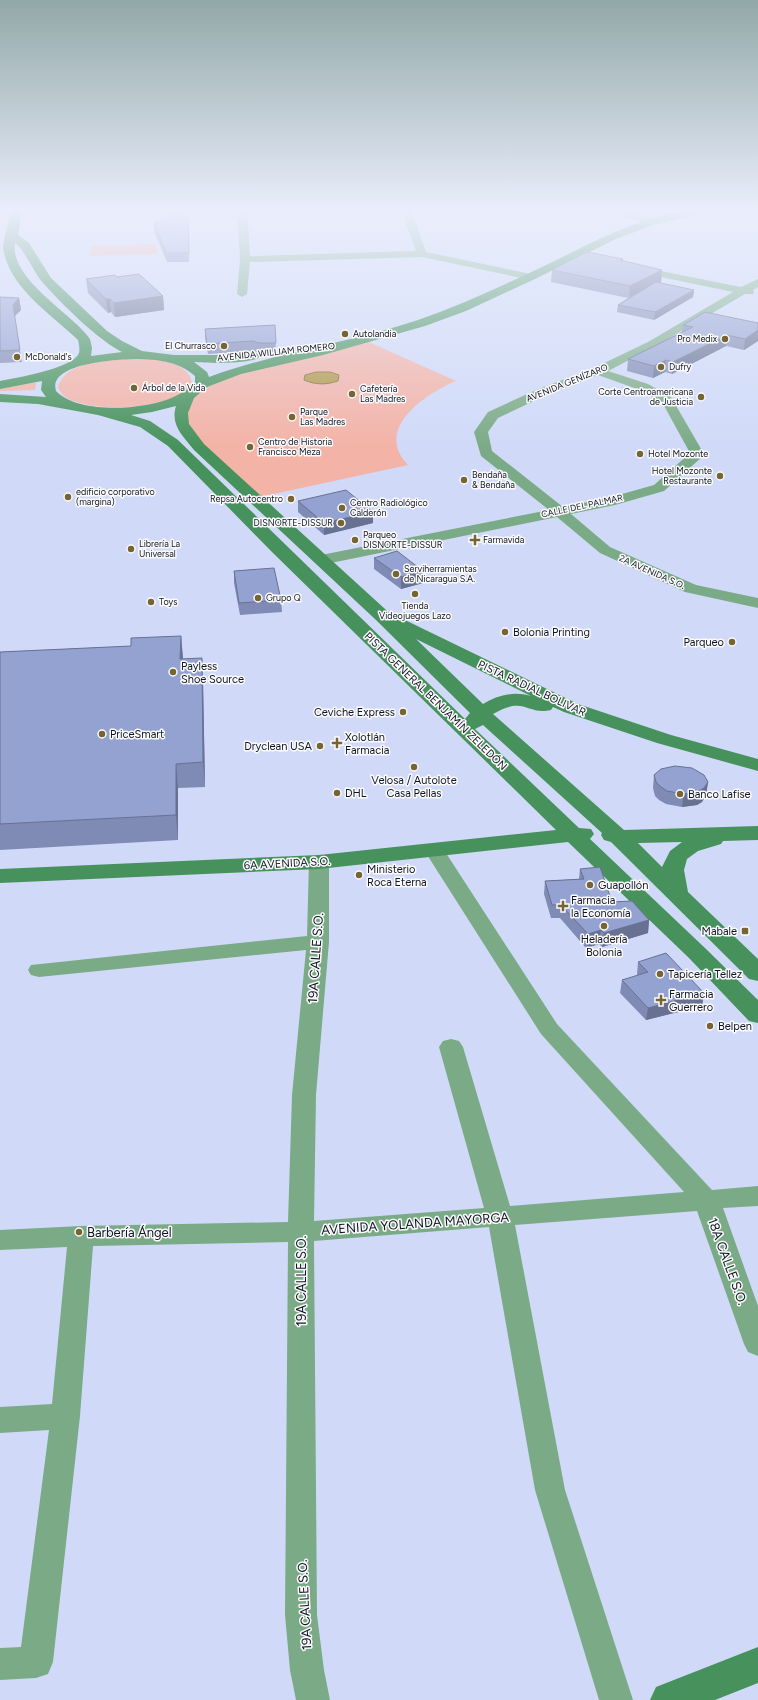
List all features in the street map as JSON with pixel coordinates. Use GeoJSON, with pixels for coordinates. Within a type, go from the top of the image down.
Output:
{"type":"FeatureCollection","features":[{"type":"Feature","properties":{"kind":"main road"},"geometry":{"type":"LineString","coordinates":[[31,288],[37,296],[84,339],[86,348],[85,355],[76,364]]}},
{"type":"Feature","properties":{"kind":"main road"},"geometry":{"type":"LineString","coordinates":[[55,288],[103,334],[117,344],[140,355]]}},
{"type":"Feature","properties":{"kind":"main road","name":"AVENIDA WILLIAM ROMERO"},"geometry":{"type":"LineString","coordinates":[[202,384],[237,371],[342,345],[421,323],[462,308],[506,288]]}},
{"type":"Feature","properties":{"kind":"main road","name":"AVENIDA WILLIAM ROMERO"},"geometry":{"type":"LineString","coordinates":[[163,357],[224,359],[342,345]]}},
{"type":"Feature","properties":{"kind":"main road"},"geometry":{"type":"LineString","coordinates":[[0,385],[54,374],[76,364],[106,357],[140,355],[163,357],[181,361],[194,368],[202,375],[202,384],[197,391],[187,398],[152,408],[131,411],[99,411],[38,400],[0,398]]}},
{"type":"Feature","properties":{"kind":"main road"},"geometry":{"type":"LineString","coordinates":[[54,374],[49,379],[48,385],[50,394],[61,402],[78,408]]}},
{"type":"Feature","properties":{"kind":"main road"},"geometry":{"type":"LineString","coordinates":[[187,398],[180,411],[180,419],[199,446],[382,616],[482,713],[619,837],[758,973]]}},
{"type":"Feature","properties":{"kind":"main road","name":"PISTA GENERAL BENJAMÍN ZELEDÓN"},"geometry":{"type":"LineString","coordinates":[[99,411],[130,419],[156,430],[173,443],[572,834],[697,953],[758,1015]]}},
{"type":"Feature","properties":{"kind":"main road"},"geometry":{"type":"LineString","coordinates":[[218,487],[242,499],[304,556],[310,559],[321,560]]}},
{"type":"Feature","properties":{"kind":"main road","name":"PISTA RADIAL BOLIVAR"},"geometry":{"type":"LineString","coordinates":[[289,557],[303,558],[313,563],[357,604],[571,708],[664,739],[758,765]]}},
{"type":"Feature","properties":{"kind":"main road"},"geometry":{"type":"LineString","coordinates":[[480,733],[474,720],[482,713],[503,700],[521,698],[595,726],[664,739]]}},
{"type":"Feature","properties":{"kind":"main road"},"geometry":{"type":"LineString","coordinates":[[453,718],[480,733],[582,825],[619,837],[751,833]]}},
{"type":"Feature","properties":{"kind":"main road"},"geometry":{"type":"LineString","coordinates":[[514,765],[534,797]]}},
{"type":"Feature","properties":{"kind":"main road"},"geometry":{"type":"LineString","coordinates":[[677,893],[672,871],[673,861],[678,854],[702,842],[751,833]]}},
{"type":"Feature","properties":{"kind":"main road","name":"6A AVENIDA S.O."},"geometry":{"type":"LineString","coordinates":[[0,876],[319,862],[572,834],[590,836],[609,845],[704,933],[742,957]]}},
{"type":"Feature","properties":{"kind":"main road"},"geometry":{"type":"LineString","coordinates":[[669,1700],[758,1665]]}},
{"type":"Feature","properties":{"kind":"street"},"geometry":{"type":"LineString","coordinates":[[242,288],[242,294]]}},
{"type":"Feature","properties":{"kind":"street"},"geometry":{"type":"LineString","coordinates":[[734,288],[758,293]]}},
{"type":"Feature","properties":{"kind":"street","name":"AVENIDA GENÍZARO"},"geometry":{"type":"LineString","coordinates":[[559,511],[486,453],[481,432],[492,415],[540,393],[598,371],[652,344],[746,288]]}},
{"type":"Feature","properties":{"kind":"street","name":"CALLE DEL PALMAR"},"geometry":{"type":"LineString","coordinates":[[321,560],[559,511],[610,502],[659,488],[697,454],[667,400],[644,386],[598,371]]}},
{"type":"Feature","properties":{"kind":"street","name":"2A AVENIDA S.O."},"geometry":{"type":"LineString","coordinates":[[559,511],[605,550],[691,589],[758,603]]}},
{"type":"Feature","properties":{"kind":"street"},"geometry":{"type":"LineString","coordinates":[[434,850],[549,1029],[707,1200]]}},
{"type":"Feature","properties":{"kind":"street","name":"19A CALLE S.O."},"geometry":{"type":"LineString","coordinates":[[313,1700],[307,1670],[301,1615],[301,1232],[304,1094],[318,942],[319,862]]}},
{"type":"Feature","properties":{"kind":"street"},"geometry":{"type":"LineString","coordinates":[[39,970],[318,942]]}},
{"type":"Feature","properties":{"kind":"street"},"geometry":{"type":"LineString","coordinates":[[451,1047],[500,1217],[550,1490],[616,1700]]}},
{"type":"Feature","properties":{"kind":"street","name":"AVENIDA YOLANDA MAYORGA"},"geometry":{"type":"LineString","coordinates":[[0,1240],[81,1236],[301,1232],[758,1196]]}},
{"type":"Feature","properties":{"kind":"street","name":"18A CALLE S.O."},"geometry":{"type":"LineString","coordinates":[[707,1200],[758,1344]]}},
{"type":"Feature","properties":{"kind":"street"},"geometry":{"type":"LineString","coordinates":[[0,1664],[36,1662],[65,1416],[81,1236]]}},
{"type":"Feature","properties":{"kind":"street"},"geometry":{"type":"LineString","coordinates":[[0,1420],[65,1416]]}},
{"type":"Feature","properties":{"kind":"shaded area","name":"Parque Las Madres"},"geometry":{"type":"Polygon","coordinates":[[[362,339],[456,381],[430,395],[418,404],[407,414],[400,426],[396,439],[399,452],[408,465],[255,498],[224,470],[179,415],[202,384],[362,339]]]}},
{"type":"Feature","properties":{"kind":"shaded area"},"geometry":{"type":"Polygon","coordinates":[[[126,359],[164,361],[174,364],[182,368],[188,374],[192,382],[187,389],[177,396],[145,405],[126,407],[89,405],[74,401],[63,395],[58,388],[62,379],[68,372],[86,364],[126,359]]]}},
{"type":"Feature","properties":{"kind":"shaded area"},"geometry":{"type":"Polygon","coordinates":[[[316,372],[330,372],[339,375],[338,381],[321,384],[304,380],[305,375],[316,372]]]}},
{"type":"Feature","properties":{"kind":"shaded area"},"geometry":{"type":"Polygon","coordinates":[[[36,383],[35,390],[0,391],[0,387],[36,383]]]}},
{"type":"Feature","properties":{"kind":"building"},"geometry":{"type":"Polygon","coordinates":[[[95,288],[155,288],[163,296],[114,303],[110,299],[106,299],[95,288]]]}},
{"type":"Feature","properties":{"kind":"building"},"geometry":{"type":"Polygon","coordinates":[[[646,288],[686,288],[694,290],[655,312],[618,305],[646,288]]]}},
{"type":"Feature","properties":{"kind":"building"},"geometry":{"type":"Polygon","coordinates":[[[0,297],[19,298],[13,305],[20,350],[0,351],[0,297]]]}},
{"type":"Feature","properties":{"kind":"building"},"geometry":{"type":"Polygon","coordinates":[[[705,312],[758,323],[758,330],[745,339],[727,335],[673,362],[666,360],[654,366],[628,359],[693,327],[683,325],[705,312]]]}},
{"type":"Feature","properties":{"kind":"building"},"geometry":{"type":"Polygon","coordinates":[[[275,325],[276,343],[259,343],[253,341],[207,344],[205,329],[275,325]]]}},
{"type":"Feature","properties":{"kind":"building"},"geometry":{"type":"Polygon","coordinates":[[[346,490],[373,512],[324,523],[298,501],[346,490]]]}},
{"type":"Feature","properties":{"kind":"building"},"geometry":{"type":"Polygon","coordinates":[[[397,551],[423,571],[401,577],[374,558],[397,551]]]}},
{"type":"Feature","properties":{"kind":"building","name":"Grupo Q"},"geometry":{"type":"Polygon","coordinates":[[[274,568],[281,600],[239,603],[234,571],[274,568]]]}},
{"type":"Feature","properties":{"kind":"building","name":"PriceSmart"},"geometry":{"type":"Polygon","coordinates":[[[181,636],[180,659],[202,658],[203,762],[176,764],[176,815],[0,824],[0,652],[131,646],[131,638],[181,636]]]}},
{"type":"Feature","properties":{"kind":"building"},"geometry":{"type":"Polygon","coordinates":[[[675,766],[692,768],[704,775],[708,782],[704,788],[699,791],[684,794],[667,791],[656,782],[654,775],[661,769],[675,766]]]}},
{"type":"Feature","properties":{"kind":"building"},"geometry":{"type":"Polygon","coordinates":[[[600,867],[612,902],[632,901],[649,920],[604,933],[601,930],[588,934],[561,905],[552,905],[545,881],[584,879],[580,869],[600,867]]]}},
{"type":"Feature","properties":{"kind":"building"},"geometry":{"type":"Polygon","coordinates":[[[666,953],[704,993],[648,1008],[622,980],[648,972],[638,962],[666,953]]]}},
{"type":"Feature","properties":{"kind":"place","name":"Autolandia"},"geometry":{"type":"Point","coordinates":[345,334]}},
{"type":"Feature","properties":{"kind":"place","name":"Pro Medix"},"geometry":{"type":"Point","coordinates":[725,339]}},
{"type":"Feature","properties":{"kind":"place","name":"El Churrasco"},"geometry":{"type":"Point","coordinates":[224,346]}},
{"type":"Feature","properties":{"kind":"place","name":"McDonald's"},"geometry":{"type":"Point","coordinates":[17,357]}},
{"type":"Feature","properties":{"kind":"place","name":"Dufry"},"geometry":{"type":"Point","coordinates":[661,367]}},
{"type":"Feature","properties":{"kind":"place","name":"Árbol de la Vida"},"geometry":{"type":"Point","coordinates":[134,388]}},
{"type":"Feature","properties":{"kind":"place","name":"Cafetería Las Madres"},"geometry":{"type":"Point","coordinates":[352,394]}},
{"type":"Feature","properties":{"kind":"place","name":"Corte Centroamericana de Justicia"},"geometry":{"type":"Point","coordinates":[701,397]}},
{"type":"Feature","properties":{"kind":"place","name":"Parque Las Madres"},"geometry":{"type":"Point","coordinates":[292,417]}},
{"type":"Feature","properties":{"kind":"place","name":"Centro de Historia Francisco Meza"},"geometry":{"type":"Point","coordinates":[250,447]}},
{"type":"Feature","properties":{"kind":"place","name":"Hotel Mozonte"},"geometry":{"type":"Point","coordinates":[640,454]}},
{"type":"Feature","properties":{"kind":"place","name":"Hotel Mozonte Restaurante"},"geometry":{"type":"Point","coordinates":[720,476]}},
{"type":"Feature","properties":{"kind":"place","name":"Bendaña & Bendaña"},"geometry":{"type":"Point","coordinates":[464,480]}},
{"type":"Feature","properties":{"kind":"place","name":"edificio corporativo (margina)"},"geometry":{"type":"Point","coordinates":[68,497]}},
{"type":"Feature","properties":{"kind":"place","name":"Repsa Autocentro"},"geometry":{"type":"Point","coordinates":[291,499]}},
{"type":"Feature","properties":{"kind":"place","name":"Centro Radiológico Calderón"},"geometry":{"type":"Point","coordinates":[342,508]}},
{"type":"Feature","properties":{"kind":"place","name":"DISNORTE-DISSUR"},"geometry":{"type":"Point","coordinates":[341,523]}},
{"type":"Feature","properties":{"kind":"place","name":"Parqueo DISNORTE-DISSUR"},"geometry":{"type":"Point","coordinates":[355,540]}},
{"type":"Feature","properties":{"kind":"place","name":"Farmavida"},"geometry":{"type":"Point","coordinates":[475,540]}},
{"type":"Feature","properties":{"kind":"place","name":"Librería La Universal"},"geometry":{"type":"Point","coordinates":[131,549]}},
{"type":"Feature","properties":{"kind":"place","name":"Serviherramientas de Nicaragua S.A."},"geometry":{"type":"Point","coordinates":[396,574]}},
{"type":"Feature","properties":{"kind":"place","name":"Tienda Videojuegos Lazo"},"geometry":{"type":"Point","coordinates":[415,594]}},
{"type":"Feature","properties":{"kind":"place","name":"Grupo Q"},"geometry":{"type":"Point","coordinates":[258,598]}},
{"type":"Feature","properties":{"kind":"place","name":"Toys"},"geometry":{"type":"Point","coordinates":[151,602]}},
{"type":"Feature","properties":{"kind":"place","name":"Bolonia Printing"},"geometry":{"type":"Point","coordinates":[505,632]}},
{"type":"Feature","properties":{"kind":"place","name":"Parqueo"},"geometry":{"type":"Point","coordinates":[732,642]}},
{"type":"Feature","properties":{"kind":"place","name":"Payless Shoe Source"},"geometry":{"type":"Point","coordinates":[173,672]}},
{"type":"Feature","properties":{"kind":"place","name":"Ceviche Express"},"geometry":{"type":"Point","coordinates":[403,712]}},
{"type":"Feature","properties":{"kind":"place","name":"PriceSmart"},"geometry":{"type":"Point","coordinates":[102,734]}},
{"type":"Feature","properties":{"kind":"place","name":"Xolotlán Farmacia"},"geometry":{"type":"Point","coordinates":[337,743]}},
{"type":"Feature","properties":{"kind":"place","name":"Dryclean USA"},"geometry":{"type":"Point","coordinates":[320,746]}},
{"type":"Feature","properties":{"kind":"place","name":"Velosa / Autolote Casa Pellas"},"geometry":{"type":"Point","coordinates":[414,767]}},
{"type":"Feature","properties":{"kind":"place","name":"DHL"},"geometry":{"type":"Point","coordinates":[337,793]}},
{"type":"Feature","properties":{"kind":"place","name":"Banco Lafise"},"geometry":{"type":"Point","coordinates":[680,794]}},
{"type":"Feature","properties":{"kind":"place","name":"Ministerio Roca Eterna"},"geometry":{"type":"Point","coordinates":[359,875]}},
{"type":"Feature","properties":{"kind":"place","name":"Guapollón"},"geometry":{"type":"Point","coordinates":[590,885]}},
{"type":"Feature","properties":{"kind":"place","name":"Farmacia la Economía"},"geometry":{"type":"Point","coordinates":[563,906]}},
{"type":"Feature","properties":{"kind":"place","name":"Heladería Bolonia"},"geometry":{"type":"Point","coordinates":[604,926]}},
{"type":"Feature","properties":{"kind":"place","name":"Mabale"},"geometry":{"type":"Point","coordinates":[745,931]}},
{"type":"Feature","properties":{"kind":"place","name":"Tapicería Tellez"},"geometry":{"type":"Point","coordinates":[660,974]}},
{"type":"Feature","properties":{"kind":"place","name":"Farmacia Guerrero"},"geometry":{"type":"Point","coordinates":[661,1000]}},
{"type":"Feature","properties":{"kind":"place","name":"Belpen"},"geometry":{"type":"Point","coordinates":[710,1026]}},
{"type":"Feature","properties":{"kind":"place","name":"Barbería Ángel"},"geometry":{"type":"Point","coordinates":[79,1232]}}]}
